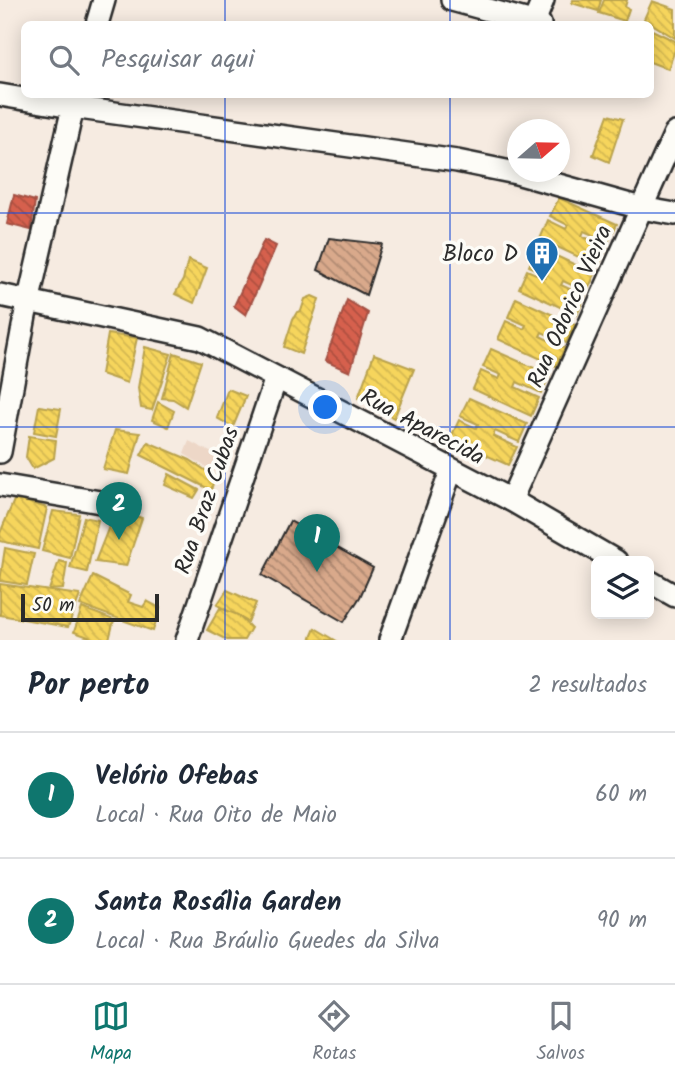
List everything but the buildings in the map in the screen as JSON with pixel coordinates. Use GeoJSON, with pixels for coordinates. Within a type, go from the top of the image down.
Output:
{"type":"FeatureCollection","features":[{"type":"Feature","properties":{"kind":"street"},"geometry":{"type":"LineString","coordinates":[[98,21],[104,0]]}},
{"type":"Feature","properties":{"kind":"street"},"geometry":{"type":"LineString","coordinates":[[452,0],[530,21]]}},
{"type":"Feature","properties":{"kind":"street"},"geometry":{"type":"LineString","coordinates":[[538,21],[543,0]]}},
{"type":"Feature","properties":{"kind":"street"},"geometry":{"type":"LineString","coordinates":[[0,95],[21,97]]}},
{"type":"Feature","properties":{"kind":"street"},"geometry":{"type":"LineString","coordinates":[[37,98],[74,101],[457,161],[516,173],[641,208],[675,214]]}},
{"type":"Feature","properties":{"kind":"street"},"geometry":{"type":"LineString","coordinates":[[0,452],[29,301],[74,101]]}},
{"type":"Feature","properties":{"kind":"street","name":"Rua Odorico Vieira"},"geometry":{"type":"LineString","coordinates":[[512,500],[675,133]]}},
{"type":"Feature","properties":{"kind":"street","name":"Rua Aparecida"},"geometry":{"type":"LineString","coordinates":[[0,295],[200,338],[512,500],[607,556]]}},
{"type":"Feature","properties":{"kind":"street","name":"Rua Braz Cubas"},"geometry":{"type":"LineString","coordinates":[[187,640],[276,378]]}},
{"type":"Feature","properties":{"kind":"street"},"geometry":{"type":"LineString","coordinates":[[390,640],[452,471]]}},
{"type":"Feature","properties":{"kind":"street"},"geometry":{"type":"LineString","coordinates":[[0,485],[113,504]]}},
{"type":"Feature","properties":{"kind":"street"},"geometry":{"type":"LineString","coordinates":[[654,584],[675,596]]}},
{"type":"Feature","properties":{"kind":"shaded area"},"geometry":{"type":"Polygon","coordinates":[[[189,441],[220,457],[214,472],[184,454],[189,441]]]}},
{"type":"Feature","properties":{"kind":"place","name":"Bloco D"},"geometry":{"type":"Point","coordinates":[542,283]}},
{"type":"Feature","properties":{"kind":"place","name":"Santa Rosália Garden"},"geometry":{"type":"Point","coordinates":[119,540]}},
{"type":"Feature","properties":{"kind":"place","name":"Velório Ofebas"},"geometry":{"type":"Point","coordinates":[317,572]}}]}
